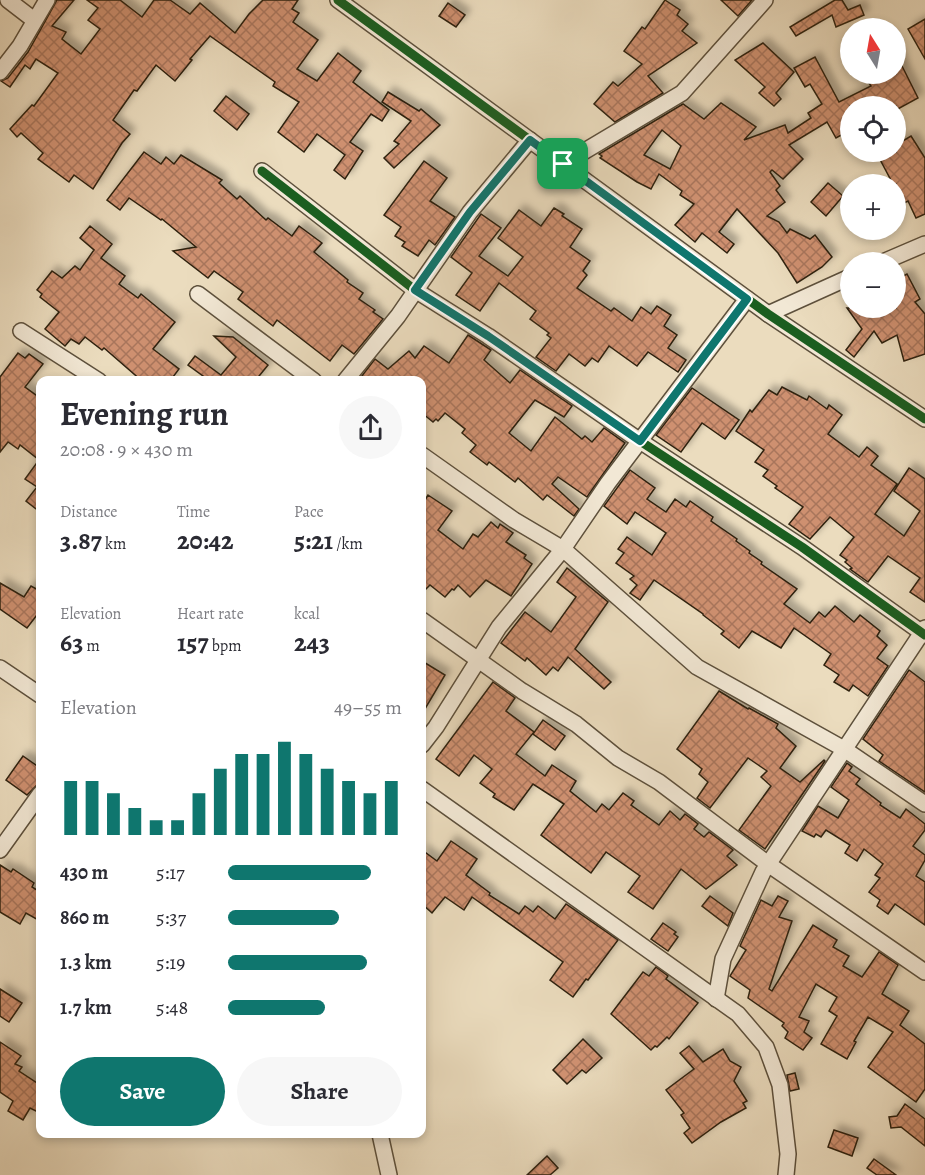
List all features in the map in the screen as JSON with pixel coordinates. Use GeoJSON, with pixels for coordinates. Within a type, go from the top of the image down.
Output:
{"type":"FeatureCollection","features":[{"type":"Feature","properties":{"kind":"street"},"geometry":{"type":"LineString","coordinates":[[8,0],[34,20]]}},
{"type":"Feature","properties":{"kind":"street"},"geometry":{"type":"LineString","coordinates":[[0,72],[20,46],[47,0]]}},
{"type":"Feature","properties":{"kind":"street"},"geometry":{"type":"LineString","coordinates":[[338,0],[768,314],[925,419]]}},
{"type":"Feature","properties":{"kind":"street"},"geometry":{"type":"LineString","coordinates":[[563,164],[682,93],[765,0]]}},
{"type":"Feature","properties":{"kind":"street"},"geometry":{"type":"LineString","coordinates":[[349,376],[398,316],[470,212],[530,140]]}},
{"type":"Feature","properties":{"kind":"street"},"geometry":{"type":"LineString","coordinates":[[262,171],[415,290],[488,336],[924,632],[843,749],[763,872],[723,959],[716,999]]}},
{"type":"Feature","properties":{"kind":"street"},"geometry":{"type":"LineString","coordinates":[[906,252],[925,244]]}},
{"type":"Feature","properties":{"kind":"street"},"geometry":{"type":"LineString","coordinates":[[768,314],[840,282]]}},
{"type":"Feature","properties":{"kind":"street"},"geometry":{"type":"LineString","coordinates":[[198,294],[307,376]]}},
{"type":"Feature","properties":{"kind":"street"},"geometry":{"type":"LineString","coordinates":[[426,740],[499,627],[563,549],[608,483],[747,299]]}},
{"type":"Feature","properties":{"kind":"street"},"geometry":{"type":"LineString","coordinates":[[21,331],[91,376]]}},
{"type":"Feature","properties":{"kind":"street"},"geometry":{"type":"LineString","coordinates":[[426,458],[514,520],[563,549],[697,667],[843,749],[925,804]]}},
{"type":"Feature","properties":{"kind":"street"},"geometry":{"type":"LineString","coordinates":[[426,623],[478,661],[576,724],[618,758],[659,782],[768,864],[925,972]]}},
{"type":"Feature","properties":{"kind":"street"},"geometry":{"type":"LineString","coordinates":[[0,668],[36,692]]}},
{"type":"Feature","properties":{"kind":"street"},"geometry":{"type":"LineString","coordinates":[[426,792],[738,1014],[766,1047],[780,1084],[788,1154],[786,1175]]}},
{"type":"Feature","properties":{"kind":"street"},"geometry":{"type":"LineString","coordinates":[[0,850],[36,800]]}},
{"type":"Feature","properties":{"kind":"street"},"geometry":{"type":"LineString","coordinates":[[381,1138],[389,1175]]}},
{"type":"Feature","properties":{"kind":"building"},"geometry":{"type":"Polygon","coordinates":[[[57,0],[74,0],[52,26],[66,32],[62,39],[81,54],[100,29],[88,20],[98,8],[87,0],[120,0],[142,17],[154,0],[170,0],[190,14],[200,3],[235,33],[263,0],[298,0],[292,9],[299,13],[293,22],[318,40],[297,69],[317,81],[338,53],[361,71],[353,82],[389,110],[382,121],[371,114],[350,142],[363,151],[345,179],[334,170],[345,155],[317,134],[304,152],[278,132],[299,102],[273,86],[275,82],[210,36],[175,81],[156,65],[137,91],[134,90],[113,120],[130,134],[93,189],[74,175],[69,182],[38,159],[43,153],[21,133],[17,137],[10,129],[32,105],[34,106],[58,73],[36,59],[30,69],[25,65],[10,87],[1,81],[8,78],[28,52],[57,0]]]}},
{"type":"Feature","properties":{"kind":"building"},"geometry":{"type":"Polygon","coordinates":[[[665,0],[680,10],[677,15],[688,24],[682,31],[697,43],[648,76],[663,93],[615,122],[594,104],[613,82],[618,86],[642,64],[624,51],[642,27],[645,29],[665,0]]]}},
{"type":"Feature","properties":{"kind":"building"},"geometry":{"type":"Polygon","coordinates":[[[721,0],[752,0],[738,16],[721,0]]]}},
{"type":"Feature","properties":{"kind":"building"},"geometry":{"type":"Polygon","coordinates":[[[835,0],[842,0],[848,10],[860,5],[864,15],[857,18],[840,18],[840,25],[836,27],[832,15],[796,36],[790,27],[835,0]]]}},
{"type":"Feature","properties":{"kind":"building"},"geometry":{"type":"Polygon","coordinates":[[[448,3],[465,15],[456,27],[439,16],[448,3]]]}},
{"type":"Feature","properties":{"kind":"building"},"geometry":{"type":"Polygon","coordinates":[[[925,19],[925,59],[908,29],[925,19]]]}},
{"type":"Feature","properties":{"kind":"building"},"geometry":{"type":"Polygon","coordinates":[[[763,43],[794,72],[776,93],[781,99],[774,106],[759,93],[765,87],[735,60],[763,43]]]}},
{"type":"Feature","properties":{"kind":"building"},"geometry":{"type":"Polygon","coordinates":[[[815,57],[839,102],[840,136],[836,138],[827,122],[789,145],[803,159],[783,179],[772,170],[770,172],[780,186],[776,190],[785,202],[767,216],[779,222],[787,233],[790,229],[810,239],[815,235],[832,257],[822,267],[797,283],[778,253],[737,209],[719,232],[734,244],[727,253],[702,233],[695,242],[675,225],[694,204],[680,195],[682,191],[659,174],[651,189],[600,158],[602,156],[599,154],[683,104],[704,119],[721,103],[756,127],[744,140],[785,125],[788,133],[811,118],[808,113],[822,104],[810,84],[805,87],[794,68],[815,57]],[[662,130],[644,155],[670,169],[681,146],[662,130]]]}},
{"type":"Feature","properties":{"kind":"building"},"geometry":{"type":"Polygon","coordinates":[[[906,74],[918,98],[906,105],[906,96],[851,96],[871,86],[870,84],[906,84],[906,74]]]}},
{"type":"Feature","properties":{"kind":"building"},"geometry":{"type":"Polygon","coordinates":[[[388,92],[419,111],[421,109],[440,125],[394,168],[384,158],[399,144],[394,141],[411,121],[382,102],[388,92]]]}},
{"type":"Feature","properties":{"kind":"building"},"geometry":{"type":"Polygon","coordinates":[[[226,96],[249,114],[237,130],[214,111],[226,96]]]}},
{"type":"Feature","properties":{"kind":"building"},"geometry":{"type":"Polygon","coordinates":[[[911,136],[925,158],[925,214],[916,218],[908,201],[906,202],[906,174],[888,174],[881,162],[906,162],[906,139],[911,136]]]}},
{"type":"Feature","properties":{"kind":"building"},"geometry":{"type":"Polygon","coordinates":[[[144,152],[161,164],[166,157],[174,164],[181,155],[222,180],[219,183],[237,199],[240,196],[266,220],[268,218],[292,236],[299,226],[322,243],[314,252],[348,280],[347,282],[363,293],[359,299],[383,319],[354,354],[342,345],[330,361],[277,320],[273,326],[238,299],[243,292],[214,271],[208,278],[173,251],[196,247],[162,219],[129,198],[120,210],[107,200],[144,152]]]}},
{"type":"Feature","properties":{"kind":"building"},"geometry":{"type":"Polygon","coordinates":[[[424,161],[447,178],[430,201],[455,217],[435,245],[429,240],[418,256],[402,246],[405,242],[395,236],[401,227],[384,215],[424,161]]]}},
{"type":"Feature","properties":{"kind":"building"},"geometry":{"type":"Polygon","coordinates":[[[828,183],[840,193],[840,200],[826,216],[811,202],[828,183]]]}},
{"type":"Feature","properties":{"kind":"building"},"geometry":{"type":"Polygon","coordinates":[[[554,208],[582,229],[570,247],[590,261],[583,271],[587,275],[577,288],[611,311],[614,308],[632,321],[641,307],[651,314],[657,306],[671,315],[664,326],[677,335],[668,348],[686,360],[678,372],[648,352],[637,366],[609,346],[598,362],[592,358],[585,366],[569,354],[556,371],[536,357],[551,338],[547,335],[549,333],[530,319],[536,311],[499,283],[480,311],[456,295],[472,273],[451,257],[481,214],[501,228],[479,256],[508,276],[523,257],[498,238],[519,210],[541,226],[554,208]]]}},
{"type":"Feature","properties":{"kind":"building"},"geometry":{"type":"Polygon","coordinates":[[[90,226],[112,244],[101,258],[125,276],[119,284],[138,298],[141,294],[175,322],[153,349],[179,369],[174,376],[136,376],[104,348],[102,350],[85,337],[79,344],[71,339],[65,346],[45,329],[59,312],[40,297],[42,294],[37,290],[52,271],[62,278],[75,266],[80,270],[94,250],[80,238],[90,226]]]}},
{"type":"Feature","properties":{"kind":"building"},"geometry":{"type":"Polygon","coordinates":[[[906,275],[920,299],[915,302],[925,314],[925,354],[904,361],[897,335],[882,343],[874,331],[854,357],[846,350],[862,329],[854,318],[906,318],[906,275]]]}},
{"type":"Feature","properties":{"kind":"building"},"geometry":{"type":"Polygon","coordinates":[[[468,335],[491,350],[484,360],[510,383],[520,370],[572,406],[564,417],[535,400],[509,433],[531,451],[555,417],[582,439],[585,436],[592,442],[604,428],[625,443],[587,497],[558,477],[552,484],[579,509],[574,516],[547,495],[543,500],[518,478],[515,482],[489,462],[487,465],[470,452],[476,445],[462,433],[465,429],[445,413],[438,421],[436,419],[433,422],[426,416],[426,376],[362,376],[375,359],[388,369],[409,351],[415,358],[424,346],[449,363],[468,335]]]}},
{"type":"Feature","properties":{"kind":"building"},"geometry":{"type":"Polygon","coordinates":[[[214,336],[233,337],[268,365],[259,376],[203,376],[188,365],[195,356],[221,375],[236,357],[214,336]]]}},
{"type":"Feature","properties":{"kind":"building"},"geometry":{"type":"Polygon","coordinates":[[[18,353],[25,358],[29,354],[43,364],[25,387],[36,395],[36,458],[20,445],[18,449],[8,442],[0,452],[0,377],[18,353]]]}},
{"type":"Feature","properties":{"kind":"building"},"geometry":{"type":"Polygon","coordinates":[[[782,387],[807,400],[809,396],[827,409],[829,405],[842,415],[828,434],[859,457],[867,447],[878,456],[871,465],[897,484],[875,514],[904,536],[920,511],[894,491],[909,468],[925,479],[925,602],[910,592],[920,578],[888,556],[868,582],[850,569],[852,568],[845,562],[847,560],[840,555],[854,537],[830,517],[810,539],[789,524],[803,507],[775,488],[777,486],[763,476],[768,470],[755,462],[764,450],[736,431],[750,410],[752,412],[769,390],[777,395],[782,387]]]}},
{"type":"Feature","properties":{"kind":"building"},"geometry":{"type":"Polygon","coordinates":[[[692,388],[739,420],[725,439],[702,423],[681,452],[656,435],[692,388]]]}},
{"type":"Feature","properties":{"kind":"building"},"geometry":{"type":"Polygon","coordinates":[[[36,464],[36,486],[25,479],[36,464]]]}},
{"type":"Feature","properties":{"kind":"building"},"geometry":{"type":"Polygon","coordinates":[[[630,470],[655,488],[647,499],[666,512],[675,499],[686,507],[690,501],[713,517],[711,521],[737,539],[736,541],[750,551],[749,553],[762,562],[761,564],[797,589],[784,604],[810,623],[819,612],[825,617],[835,606],[854,622],[860,615],[880,631],[877,636],[887,645],[877,658],[888,666],[868,696],[853,685],[849,691],[834,682],[839,675],[824,665],[831,654],[794,628],[781,648],[752,631],[739,648],[721,634],[724,631],[703,614],[654,580],[640,600],[630,593],[637,585],[630,579],[634,576],[616,563],[624,553],[618,549],[627,537],[652,555],[666,533],[635,512],[627,524],[604,506],[630,470]]]}},
{"type":"Feature","properties":{"kind":"building"},"geometry":{"type":"Polygon","coordinates":[[[36,488],[36,509],[26,501],[36,488]]]}},
{"type":"Feature","properties":{"kind":"building"},"geometry":{"type":"Polygon","coordinates":[[[428,495],[452,511],[438,530],[463,549],[473,534],[478,537],[491,522],[498,528],[500,524],[513,533],[506,542],[526,555],[524,558],[532,564],[511,596],[486,580],[470,597],[458,585],[445,597],[430,585],[426,589],[426,498],[428,495]]]}},
{"type":"Feature","properties":{"kind":"building"},"geometry":{"type":"Polygon","coordinates":[[[567,568],[608,602],[575,649],[611,682],[604,689],[568,657],[558,671],[553,667],[546,675],[527,658],[525,661],[501,643],[525,612],[551,632],[576,597],[557,582],[567,568]]]}},
{"type":"Feature","properties":{"kind":"building"},"geometry":{"type":"Polygon","coordinates":[[[0,583],[24,597],[31,586],[36,589],[36,616],[27,628],[0,609],[0,583]]]}},
{"type":"Feature","properties":{"kind":"building"},"geometry":{"type":"Polygon","coordinates":[[[426,663],[445,675],[426,707],[426,663]]]}},
{"type":"Feature","properties":{"kind":"building"},"geometry":{"type":"Polygon","coordinates":[[[909,670],[925,682],[925,792],[879,761],[883,755],[863,739],[909,670]]]}},
{"type":"Feature","properties":{"kind":"building"},"geometry":{"type":"Polygon","coordinates":[[[493,682],[515,698],[506,711],[534,732],[516,754],[545,776],[552,765],[576,781],[570,791],[596,812],[602,804],[609,810],[623,793],[634,801],[631,805],[659,825],[670,811],[680,820],[685,814],[698,824],[694,829],[704,837],[709,832],[733,850],[727,856],[737,865],[706,889],[681,869],[653,909],[628,892],[640,876],[606,852],[591,873],[541,835],[564,804],[533,784],[514,810],[493,797],[495,794],[480,783],[492,769],[474,755],[459,776],[436,759],[493,682]]]}},
{"type":"Feature","properties":{"kind":"building"},"geometry":{"type":"Polygon","coordinates":[[[719,691],[778,724],[776,728],[796,746],[780,768],[800,782],[825,761],[765,849],[739,830],[771,786],[761,777],[767,771],[748,758],[710,808],[697,798],[708,782],[699,774],[702,769],[677,749],[719,691]]]}},
{"type":"Feature","properties":{"kind":"building"},"geometry":{"type":"Polygon","coordinates":[[[543,720],[565,736],[555,750],[533,734],[543,720]]]}},
{"type":"Feature","properties":{"kind":"building"},"geometry":{"type":"Polygon","coordinates":[[[23,756],[36,765],[36,786],[27,795],[6,780],[23,756]]]}},
{"type":"Feature","properties":{"kind":"building"},"geometry":{"type":"Polygon","coordinates":[[[847,763],[852,767],[849,771],[860,779],[856,784],[881,803],[880,805],[900,818],[906,809],[925,824],[925,830],[913,846],[925,855],[925,860],[916,876],[925,882],[925,925],[895,904],[888,914],[877,906],[880,900],[869,892],[880,878],[875,875],[883,864],[864,849],[857,861],[845,853],[850,845],[826,830],[821,837],[816,834],[814,837],[802,831],[818,806],[838,818],[849,800],[831,787],[847,763]]]}},
{"type":"Feature","properties":{"kind":"building"},"geometry":{"type":"Polygon","coordinates":[[[451,841],[477,859],[466,875],[490,893],[489,895],[519,914],[525,906],[533,912],[538,906],[555,919],[566,904],[618,940],[573,997],[550,980],[563,962],[472,897],[464,910],[445,897],[432,913],[426,908],[426,853],[437,861],[451,841]]]}},
{"type":"Feature","properties":{"kind":"building"},"geometry":{"type":"Polygon","coordinates":[[[0,865],[11,872],[13,869],[34,883],[32,887],[36,890],[36,919],[26,913],[20,924],[0,912],[0,865]]]}},
{"type":"Feature","properties":{"kind":"building"},"geometry":{"type":"Polygon","coordinates":[[[710,896],[733,913],[728,926],[702,906],[710,896]]]}},
{"type":"Feature","properties":{"kind":"building"},"geometry":{"type":"Polygon","coordinates":[[[778,896],[788,901],[779,917],[792,921],[769,989],[772,991],[813,925],[837,940],[833,947],[849,956],[843,966],[862,977],[879,952],[898,965],[882,994],[909,1011],[900,1025],[925,1044],[925,1089],[916,1102],[868,1067],[893,1032],[868,1017],[847,1059],[821,1044],[837,1016],[829,1011],[837,997],[816,984],[799,1017],[809,1021],[804,1032],[812,1038],[803,1050],[785,1038],[788,1032],[782,1026],[784,1023],[748,998],[750,990],[730,976],[746,950],[740,946],[761,900],[772,906],[778,896]]]}},
{"type":"Feature","properties":{"kind":"building"},"geometry":{"type":"Polygon","coordinates":[[[663,923],[676,932],[674,934],[678,937],[668,951],[651,939],[663,923]]]}},
{"type":"Feature","properties":{"kind":"building"},"geometry":{"type":"Polygon","coordinates":[[[656,967],[668,976],[666,979],[698,1003],[669,1039],[667,1037],[651,1050],[611,1014],[643,972],[649,976],[656,967]]]}},
{"type":"Feature","properties":{"kind":"building"},"geometry":{"type":"Polygon","coordinates":[[[0,989],[22,1003],[9,1022],[0,1016],[0,989]]]}},
{"type":"Feature","properties":{"kind":"building"},"geometry":{"type":"Polygon","coordinates":[[[583,1039],[602,1058],[586,1073],[582,1070],[567,1084],[553,1070],[583,1039]]]}},
{"type":"Feature","properties":{"kind":"building"},"geometry":{"type":"Polygon","coordinates":[[[0,1042],[21,1056],[15,1064],[22,1067],[19,1071],[36,1082],[36,1111],[30,1108],[23,1120],[8,1111],[13,1101],[0,1092],[0,1042]]]}},
{"type":"Feature","properties":{"kind":"building"},"geometry":{"type":"Polygon","coordinates":[[[689,1046],[703,1062],[723,1049],[730,1061],[741,1067],[734,1081],[747,1101],[743,1103],[746,1108],[721,1122],[692,1143],[684,1133],[690,1128],[681,1115],[684,1113],[666,1090],[694,1069],[680,1053],[689,1046]]]}},
{"type":"Feature","properties":{"kind":"building"},"geometry":{"type":"Polygon","coordinates":[[[795,1073],[799,1089],[790,1091],[787,1075],[795,1073]]]}},
{"type":"Feature","properties":{"kind":"building"},"geometry":{"type":"Polygon","coordinates":[[[905,1104],[925,1119],[925,1146],[901,1127],[891,1128],[889,1117],[897,1116],[905,1104]]]}},
{"type":"Feature","properties":{"kind":"building"},"geometry":{"type":"Polygon","coordinates":[[[834,1130],[858,1138],[852,1156],[828,1147],[834,1130]]]}},
{"type":"Feature","properties":{"kind":"building"},"geometry":{"type":"Polygon","coordinates":[[[547,1156],[558,1168],[550,1175],[527,1175],[547,1156]]]}},
{"type":"Feature","properties":{"kind":"building"},"geometry":{"type":"Polygon","coordinates":[[[874,1159],[896,1175],[877,1175],[867,1168],[874,1159]]]}},
{"type":"Feature","properties":{"kind":"cycle path"},"geometry":{"type":"LineString","coordinates":[[338,0],[768,314],[925,419]]}},
{"type":"Feature","properties":{"kind":"cycle path"},"geometry":{"type":"LineString","coordinates":[[262,171],[415,290],[488,336],[640,441],[802,547],[925,635]]}},
{"type":"Feature","properties":{"kind":"route"},"geometry":{"type":"LineString","coordinates":[[530,140],[563,164],[747,299],[640,441],[488,336],[415,290],[470,212],[530,140]]}}]}
